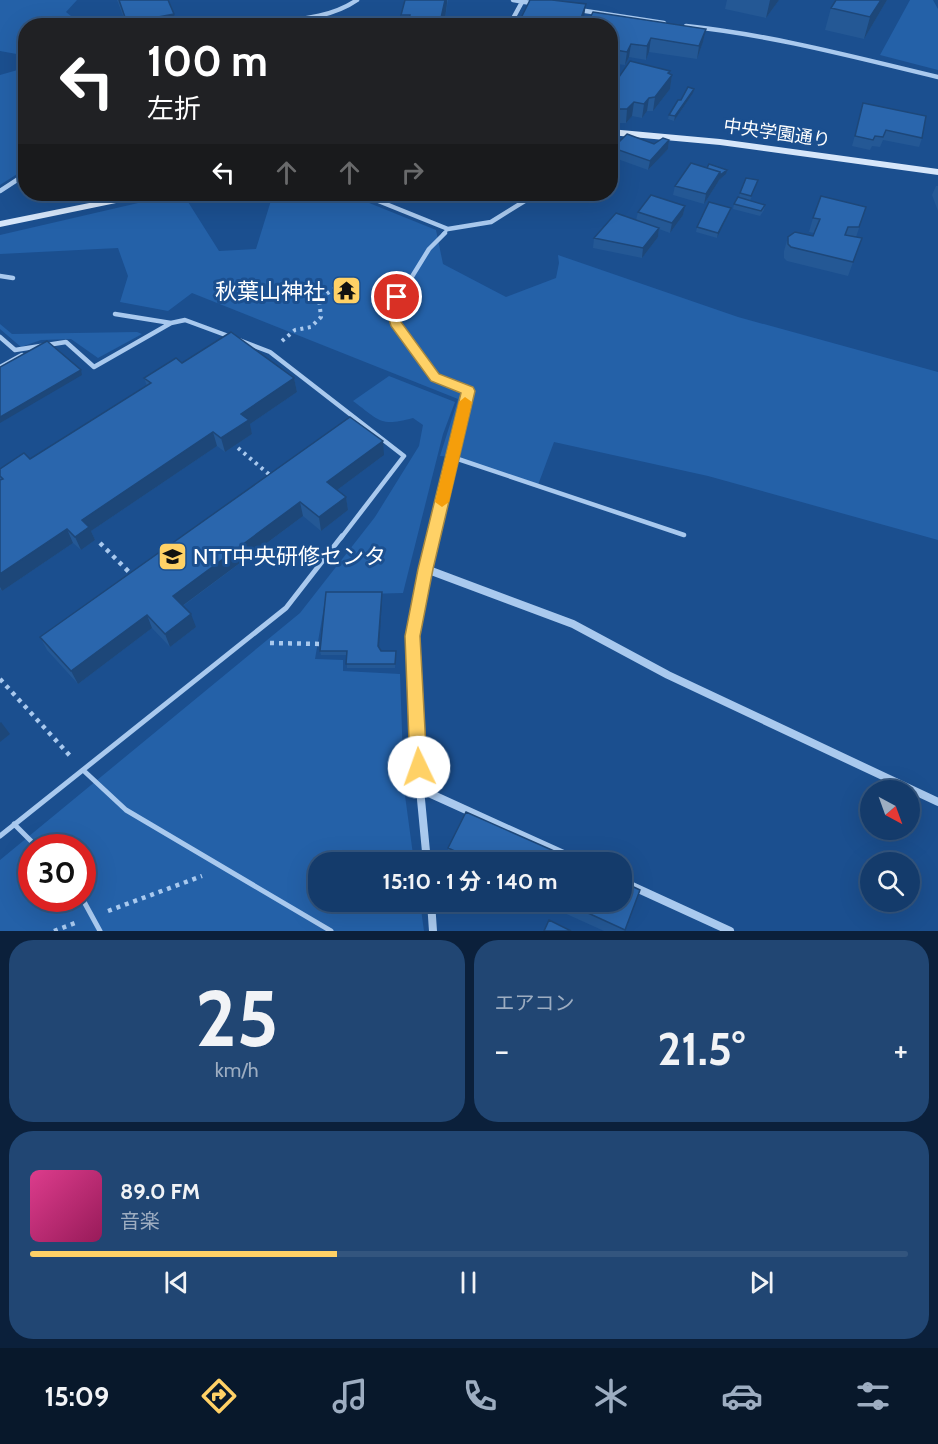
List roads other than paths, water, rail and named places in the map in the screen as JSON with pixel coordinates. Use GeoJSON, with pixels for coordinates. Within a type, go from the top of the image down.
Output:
{"type":"FeatureCollection","features":[{"type":"Feature","properties":{"kind":"street"},"geometry":{"type":"LineString","coordinates":[[296,18],[336,11],[352,6],[357,0]]}},
{"type":"Feature","properties":{"kind":"street"},"geometry":{"type":"LineString","coordinates":[[513,0],[544,5]]}},
{"type":"Feature","properties":{"kind":"street"},"geometry":{"type":"LineString","coordinates":[[513,18],[522,2]]}},
{"type":"Feature","properties":{"kind":"street"},"geometry":{"type":"LineString","coordinates":[[577,9],[670,24]]}},
{"type":"Feature","properties":{"kind":"street"},"geometry":{"type":"LineString","coordinates":[[679,26],[766,37],[938,78]]}},
{"type":"Feature","properties":{"kind":"street","name":"中央学園通り"},"geometry":{"type":"LineString","coordinates":[[618,133],[720,142],[938,172]]}},
{"type":"Feature","properties":{"kind":"street"},"geometry":{"type":"LineString","coordinates":[[0,190],[18,179]]}},
{"type":"Feature","properties":{"kind":"street"},"geometry":{"type":"LineString","coordinates":[[0,224],[111,201]]}},
{"type":"Feature","properties":{"kind":"street"},"geometry":{"type":"LineString","coordinates":[[378,201],[448,229],[491,222],[526,201]]}},
{"type":"Feature","properties":{"kind":"street"},"geometry":{"type":"LineString","coordinates":[[426,852],[420,789],[413,636],[452,457]]}},
{"type":"Feature","properties":{"kind":"street"},"geometry":{"type":"LineString","coordinates":[[426,569],[573,624],[668,675],[938,802]]}},
{"type":"Feature","properties":{"kind":"street"},"geometry":{"type":"LineString","coordinates":[[420,789],[559,852]]}},
{"type":"Feature","properties":{"kind":"street"},"geometry":{"type":"LineString","coordinates":[[632,886],[730,931]]}},
{"type":"Feature","properties":{"kind":"street"},"geometry":{"type":"LineString","coordinates":[[432,912],[433,931]]}},
{"type":"Feature","properties":{"kind":"lane"},"geometry":{"type":"LineString","coordinates":[[448,229],[429,249],[392,309],[395,323],[435,378],[468,391],[452,457],[684,535]]}},
{"type":"Feature","properties":{"kind":"lane"},"geometry":{"type":"LineString","coordinates":[[0,276],[13,278]]}},
{"type":"Feature","properties":{"kind":"lane"},"geometry":{"type":"LineString","coordinates":[[115,314],[171,323]]}},
{"type":"Feature","properties":{"kind":"lane"},"geometry":{"type":"LineString","coordinates":[[0,836],[286,608],[404,456],[270,352],[185,320],[171,323],[94,367],[66,342],[15,350]]}},
{"type":"Feature","properties":{"kind":"lane"},"geometry":{"type":"LineString","coordinates":[[0,337],[24,356],[0,367]]}},
{"type":"Feature","properties":{"kind":"lane"},"geometry":{"type":"LineString","coordinates":[[83,770],[126,810],[331,931]]}},
{"type":"Feature","properties":{"kind":"lane"},"geometry":{"type":"LineString","coordinates":[[14,824],[24,834]]}},
{"type":"Feature","properties":{"kind":"lane"},"geometry":{"type":"LineString","coordinates":[[90,912],[100,931]]}},
{"type":"Feature","properties":{"kind":"place","name":"秋葉山神社"},"geometry":{"type":"Point","coordinates":[346,291]}},
{"type":"Feature","properties":{"kind":"place","name":"NTT中央研修センタ"},"geometry":{"type":"Point","coordinates":[172,556]}}]}
